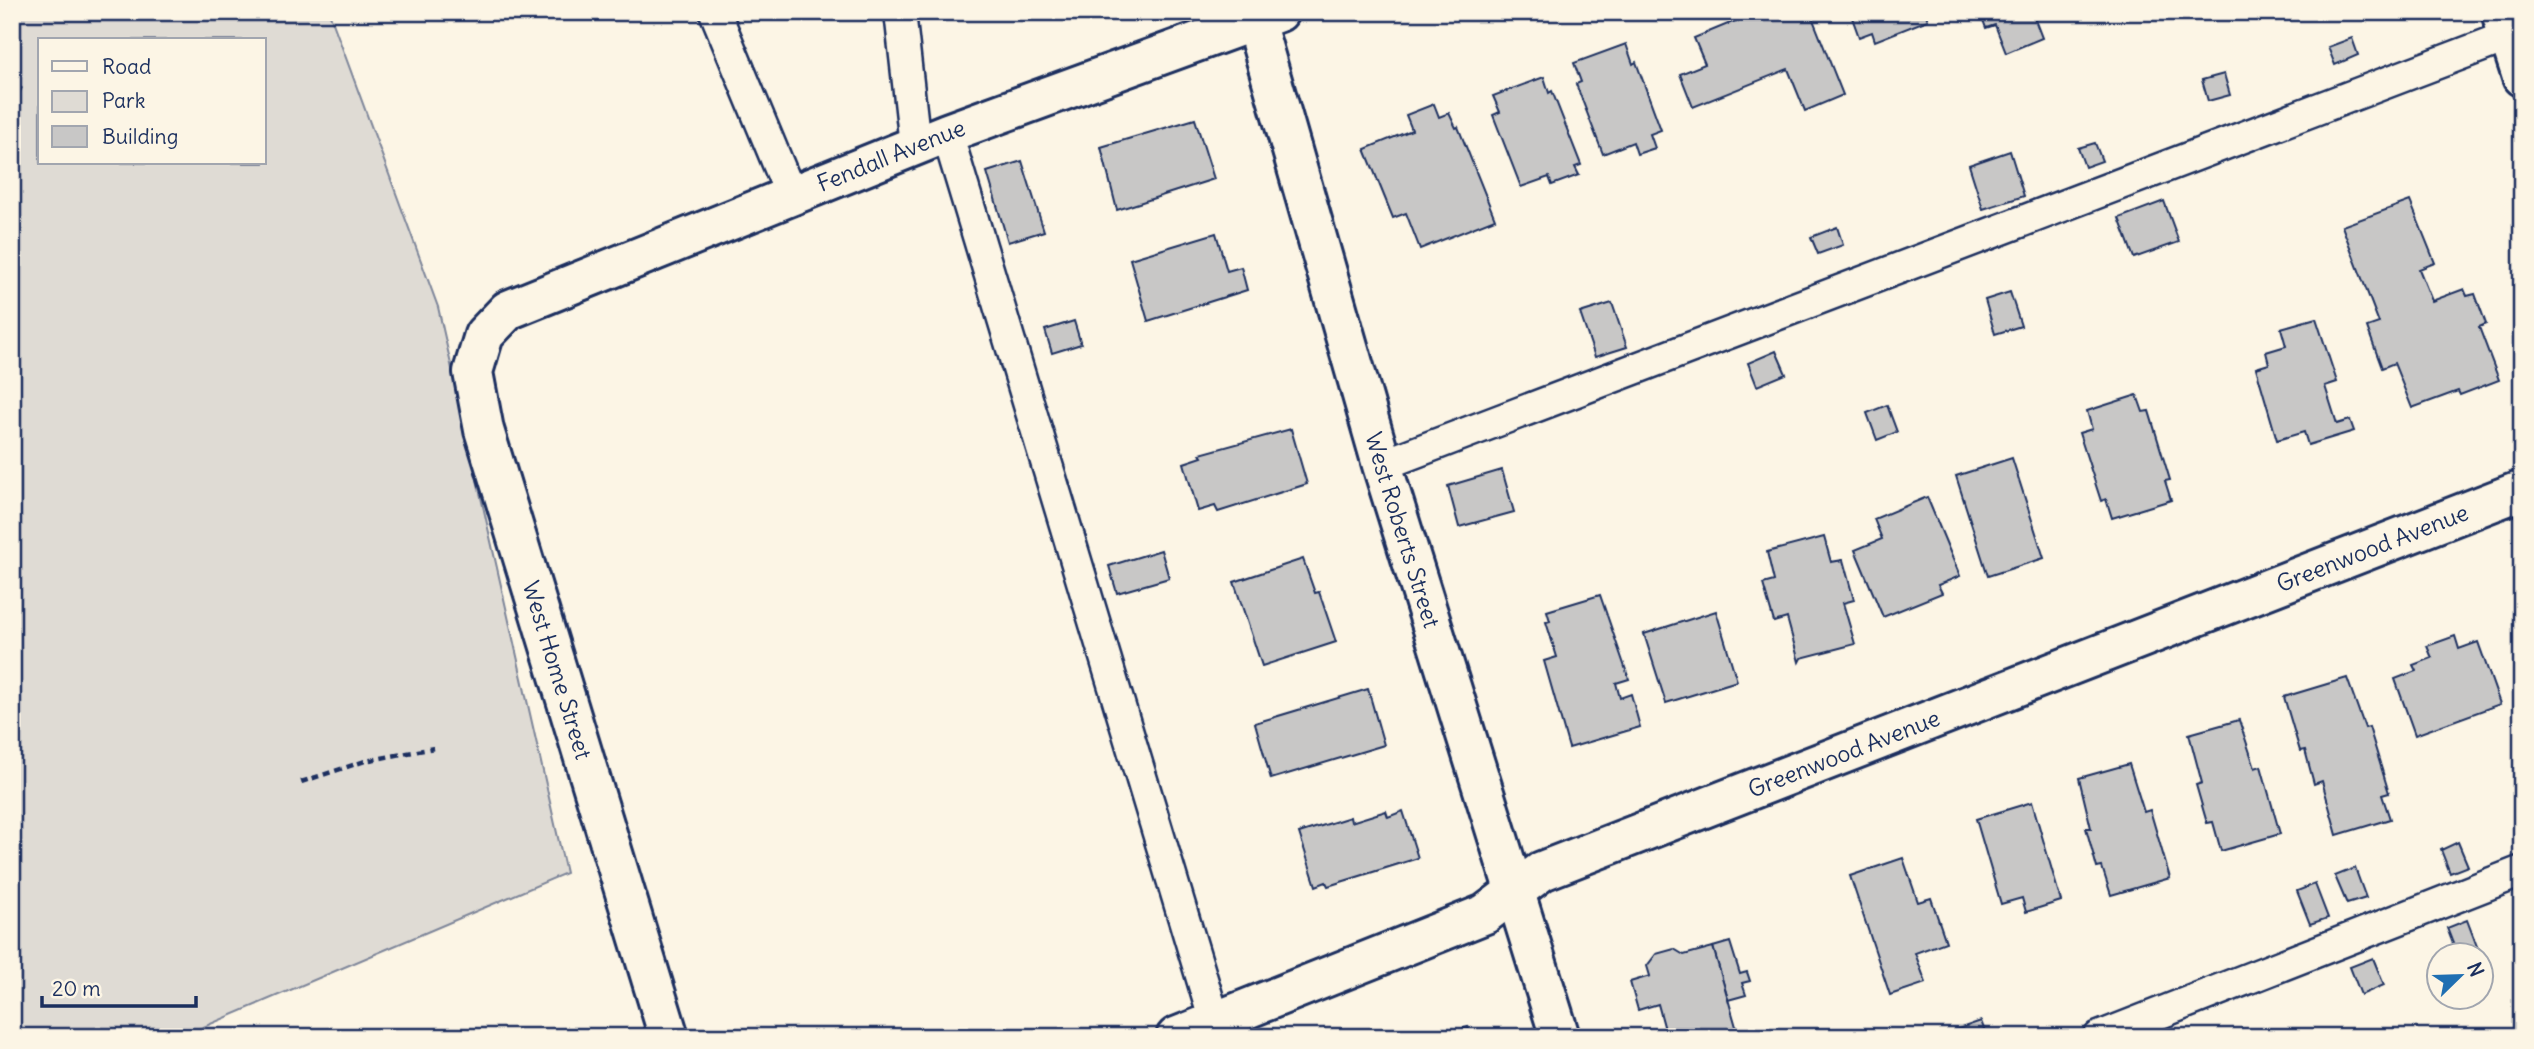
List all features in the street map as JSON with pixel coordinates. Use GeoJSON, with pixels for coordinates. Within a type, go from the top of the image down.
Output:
{"type":"FeatureCollection","features":[{"type":"Feature","properties":{"kind":"street","name":"Fendall Avenue"},"geometry":{"type":"LineString","coordinates":[[508,310],[931,139],[1267,17]]}},
{"type":"Feature","properties":{"kind":"street","name":"West Roberts Street"},"geometry":{"type":"LineString","coordinates":[[1267,17],[1382,465],[1560,1037]]}},
{"type":"Feature","properties":{"kind":"street"},"geometry":{"type":"LineString","coordinates":[[2510,26],[2522,77]]}},
{"type":"Feature","properties":{"kind":"street","name":"West Home Street"},"geometry":{"type":"LineString","coordinates":[[508,310],[484,335],[473,372],[484,430],[669,1037]]}},
{"type":"Feature","properties":{"kind":"street","name":"Greenwood Avenue"},"geometry":{"type":"LineString","coordinates":[[1176,1037],[1485,914],[1542,871],[2522,490]]}},
{"type":"Feature","properties":{"kind":"lane"},"geometry":{"type":"LineString","coordinates":[[715,12],[791,195]]}},
{"type":"Feature","properties":{"kind":"lane"},"geometry":{"type":"LineString","coordinates":[[900,12],[931,139],[1215,1022]]}},
{"type":"Feature","properties":{"kind":"lane"},"geometry":{"type":"LineString","coordinates":[[1382,465],[2510,26]]}},
{"type":"Feature","properties":{"kind":"lane"},"geometry":{"type":"LineString","coordinates":[[2099,1037],[2522,871]]}},
{"type":"Feature","properties":{"kind":"path"},"geometry":{"type":"LineString","coordinates":[[12,116],[13,104],[22,84]]}},
{"type":"Feature","properties":{"kind":"path"},"geometry":{"type":"LineString","coordinates":[[12,153],[18,256],[12,336]]}},
{"type":"Feature","properties":{"kind":"path"},"geometry":{"type":"LineString","coordinates":[[301,782],[365,761],[434,748]]}},
{"type":"Feature","properties":{"kind":"green space"},"geometry":{"type":"Polygon","coordinates":[[[12,12],[329,12],[438,307],[566,873],[180,1037],[12,1037],[12,12]]]}},
{"type":"Feature","properties":{"kind":"building"},"geometry":{"type":"Polygon","coordinates":[[[1757,12],[1810,12],[1843,95],[1805,111],[1788,69],[1693,107],[1680,74],[1705,64],[1694,38],[1757,12]]]}},
{"type":"Feature","properties":{"kind":"building"},"geometry":{"type":"Polygon","coordinates":[[[1850,12],[1925,12],[1928,20],[1875,41],[1872,32],[1859,37],[1850,12]]]}},
{"type":"Feature","properties":{"kind":"building"},"geometry":{"type":"Polygon","coordinates":[[[1980,12],[2032,12],[2042,38],[2006,53],[1995,25],[1986,28],[1980,12]]]}},
{"type":"Feature","properties":{"kind":"building"},"geometry":{"type":"Polygon","coordinates":[[[2352,38],[2358,55],[2335,65],[2328,47],[2352,38]]]}},
{"type":"Feature","properties":{"kind":"building"},"geometry":{"type":"Polygon","coordinates":[[[1626,44],[1633,64],[1636,62],[1661,130],[1650,134],[1655,148],[1637,154],[1633,142],[1603,154],[1576,84],[1581,82],[1574,63],[1626,44]]]}},
{"type":"Feature","properties":{"kind":"building"},"geometry":{"type":"Polygon","coordinates":[[[2224,74],[2230,95],[2208,101],[2202,80],[2224,74]]]}},
{"type":"Feature","properties":{"kind":"building"},"geometry":{"type":"Polygon","coordinates":[[[1544,77],[1581,165],[1575,167],[1579,175],[1552,185],[1549,177],[1521,187],[1493,115],[1500,112],[1493,96],[1544,77]]]}},
{"type":"Feature","properties":{"kind":"building"},"geometry":{"type":"Polygon","coordinates":[[[1434,104],[1439,117],[1449,113],[1456,128],[1458,127],[1495,219],[1420,249],[1406,213],[1393,218],[1365,149],[1412,130],[1406,115],[1434,104]]]}},
{"type":"Feature","properties":{"kind":"building"},"geometry":{"type":"Polygon","coordinates":[[[1195,119],[1214,179],[1117,210],[1101,147],[1195,119]]]}},
{"type":"Feature","properties":{"kind":"building"},"geometry":{"type":"Polygon","coordinates":[[[2095,143],[2102,161],[2085,167],[2078,148],[2095,143]]]}},
{"type":"Feature","properties":{"kind":"building"},"geometry":{"type":"Polygon","coordinates":[[[2010,151],[2024,196],[1983,209],[1969,165],[2010,151]]]}},
{"type":"Feature","properties":{"kind":"building"},"geometry":{"type":"Polygon","coordinates":[[[1022,161],[1044,231],[1008,242],[987,172],[1022,161]]]}},
{"type":"Feature","properties":{"kind":"building"},"geometry":{"type":"Polygon","coordinates":[[[2164,201],[2179,242],[2134,258],[2119,218],[2164,201]]]}},
{"type":"Feature","properties":{"kind":"building"},"geometry":{"type":"Polygon","coordinates":[[[2410,201],[2435,263],[2419,269],[2432,301],[2464,289],[2467,296],[2475,294],[2486,324],[2479,327],[2499,380],[2460,395],[2458,391],[2412,408],[2394,363],[2382,368],[2367,327],[2379,323],[2342,226],[2410,201]]]}},
{"type":"Feature","properties":{"kind":"building"},"geometry":{"type":"Polygon","coordinates":[[[1837,227],[1843,245],[1818,254],[1811,237],[1837,227]]]}},
{"type":"Feature","properties":{"kind":"building"},"geometry":{"type":"Polygon","coordinates":[[[1216,233],[1227,271],[1241,267],[1247,290],[1148,321],[1130,259],[1216,233]]]}},
{"type":"Feature","properties":{"kind":"building"},"geometry":{"type":"Polygon","coordinates":[[[2010,292],[2021,326],[1995,334],[1985,300],[2010,292]]]}},
{"type":"Feature","properties":{"kind":"building"},"geometry":{"type":"Polygon","coordinates":[[[1612,303],[1627,347],[1595,357],[1580,313],[1612,303]]]}},
{"type":"Feature","properties":{"kind":"building"},"geometry":{"type":"Polygon","coordinates":[[[2316,318],[2337,382],[2325,386],[2337,424],[2350,420],[2354,431],[2308,445],[2304,432],[2277,440],[2256,368],[2269,364],[2266,352],[2286,346],[2281,328],[2316,318]]]}},
{"type":"Feature","properties":{"kind":"building"},"geometry":{"type":"Polygon","coordinates":[[[1074,321],[1081,344],[1052,353],[1045,330],[1074,321]]]}},
{"type":"Feature","properties":{"kind":"building"},"geometry":{"type":"Polygon","coordinates":[[[1776,351],[1786,374],[1757,386],[1748,363],[1776,351]]]}},
{"type":"Feature","properties":{"kind":"building"},"geometry":{"type":"Polygon","coordinates":[[[2137,395],[2143,412],[2149,411],[2170,480],[2165,481],[2171,500],[2112,518],[2106,499],[2101,501],[2079,433],[2092,429],[2087,411],[2137,395]]]}},
{"type":"Feature","properties":{"kind":"building"},"geometry":{"type":"Polygon","coordinates":[[[1887,405],[1897,432],[1877,440],[1867,413],[1887,405]]]}},
{"type":"Feature","properties":{"kind":"building"},"geometry":{"type":"Polygon","coordinates":[[[1291,429],[1307,484],[1218,512],[1215,506],[1198,511],[1184,463],[1202,457],[1200,454],[1291,429]]]}},
{"type":"Feature","properties":{"kind":"building"},"geometry":{"type":"Polygon","coordinates":[[[2012,458],[2044,558],[1988,576],[1956,476],[2012,458]]]}},
{"type":"Feature","properties":{"kind":"building"},"geometry":{"type":"Polygon","coordinates":[[[1502,470],[1514,512],[1459,527],[1448,486],[1502,470]]]}},
{"type":"Feature","properties":{"kind":"building"},"geometry":{"type":"Polygon","coordinates":[[[1927,497],[1960,576],[1938,585],[1942,593],[1883,617],[1855,550],[1882,539],[1874,519],[1927,497]]]}},
{"type":"Feature","properties":{"kind":"building"},"geometry":{"type":"Polygon","coordinates":[[[1824,537],[1831,562],[1843,560],[1854,600],[1843,603],[1855,644],[1801,658],[1799,662],[1787,618],[1774,622],[1763,584],[1774,581],[1767,552],[1824,537]]]}},
{"type":"Feature","properties":{"kind":"building"},"geometry":{"type":"Polygon","coordinates":[[[1161,550],[1169,578],[1117,593],[1109,566],[1161,550]]]}},
{"type":"Feature","properties":{"kind":"building"},"geometry":{"type":"Polygon","coordinates":[[[1303,559],[1315,593],[1319,592],[1336,642],[1262,666],[1234,582],[1303,559]]]}},
{"type":"Feature","properties":{"kind":"building"},"geometry":{"type":"Polygon","coordinates":[[[2522,592],[2522,613],[2515,595],[2522,592]]]}},
{"type":"Feature","properties":{"kind":"building"},"geometry":{"type":"Polygon","coordinates":[[[1600,595],[1629,679],[1616,683],[1620,698],[1631,694],[1640,727],[1569,748],[1544,661],[1557,657],[1546,622],[1550,621],[1547,611],[1600,595]]]}},
{"type":"Feature","properties":{"kind":"building"},"geometry":{"type":"Polygon","coordinates":[[[1716,611],[1737,681],[1666,703],[1644,634],[1716,611]]]}},
{"type":"Feature","properties":{"kind":"building"},"geometry":{"type":"Polygon","coordinates":[[[2455,636],[2459,649],[2478,642],[2500,704],[2415,735],[2395,679],[2416,671],[2413,665],[2432,658],[2427,646],[2455,636]]]}},
{"type":"Feature","properties":{"kind":"building"},"geometry":{"type":"Polygon","coordinates":[[[2347,678],[2365,728],[2369,727],[2389,793],[2382,795],[2390,819],[2337,835],[2322,781],[2314,784],[2305,750],[2300,751],[2284,697],[2347,678]]]}},
{"type":"Feature","properties":{"kind":"building"},"geometry":{"type":"Polygon","coordinates":[[[1368,689],[1384,745],[1271,779],[1255,723],[1368,689]]]}},
{"type":"Feature","properties":{"kind":"building"},"geometry":{"type":"Polygon","coordinates":[[[2239,720],[2255,768],[2261,766],[2280,834],[2221,851],[2213,822],[2207,823],[2196,785],[2202,783],[2189,734],[2239,720]]]}},
{"type":"Feature","properties":{"kind":"building"},"geometry":{"type":"Polygon","coordinates":[[[2129,764],[2144,812],[2150,810],[2170,878],[2111,895],[2102,867],[2097,868],[2086,828],[2091,828],[2079,778],[2129,764]]]}},
{"type":"Feature","properties":{"kind":"building"},"geometry":{"type":"Polygon","coordinates":[[[2032,802],[2061,901],[2026,912],[2022,898],[2001,904],[1976,819],[2032,802]]]}},
{"type":"Feature","properties":{"kind":"building"},"geometry":{"type":"Polygon","coordinates":[[[1386,811],[1388,817],[1403,811],[1418,858],[1328,886],[1326,882],[1316,886],[1299,833],[1350,817],[1351,822],[1386,811]]]}},
{"type":"Feature","properties":{"kind":"building"},"geometry":{"type":"Polygon","coordinates":[[[2458,842],[2468,866],[2450,873],[2441,850],[2458,842]]]}},
{"type":"Feature","properties":{"kind":"building"},"geometry":{"type":"Polygon","coordinates":[[[1903,858],[1918,902],[1931,898],[1946,942],[1915,953],[1926,983],[1890,995],[1850,876],[1903,858]]]}},
{"type":"Feature","properties":{"kind":"building"},"geometry":{"type":"Polygon","coordinates":[[[2355,868],[2366,898],[2347,904],[2335,876],[2355,868]]]}},
{"type":"Feature","properties":{"kind":"building"},"geometry":{"type":"Polygon","coordinates":[[[2315,884],[2328,918],[2310,924],[2297,891],[2315,884]]]}},
{"type":"Feature","properties":{"kind":"building"},"geometry":{"type":"Polygon","coordinates":[[[2467,920],[2475,940],[2452,940],[2447,928],[2467,920]]]}},
{"type":"Feature","properties":{"kind":"building"},"geometry":{"type":"Polygon","coordinates":[[[1730,942],[1740,974],[1747,972],[1750,981],[1742,983],[1746,995],[1728,1000],[1713,947],[1730,942]]]}},
{"type":"Feature","properties":{"kind":"building"},"geometry":{"type":"Polygon","coordinates":[[[1713,947],[1739,1037],[1667,1037],[1658,1004],[1638,1010],[1630,982],[1650,976],[1647,966],[1656,954],[1674,949],[1684,955],[1713,947]]]}},
{"type":"Feature","properties":{"kind":"building"},"geometry":{"type":"Polygon","coordinates":[[[2373,958],[2384,985],[2361,995],[2350,967],[2373,958]]]}},
{"type":"Feature","properties":{"kind":"building"},"geometry":{"type":"Polygon","coordinates":[[[2522,1010],[2522,1037],[2502,1037],[2501,1034],[2521,1028],[2515,1012],[2522,1010]]]}},
{"type":"Feature","properties":{"kind":"building"},"geometry":{"type":"Polygon","coordinates":[[[1981,1021],[1987,1037],[1958,1037],[1955,1030],[1981,1021]]]}},
{"type":"Feature","properties":{"kind":"building"},"geometry":{"type":"Polygon","coordinates":[[[1468,1027],[1471,1037],[1437,1037],[1468,1027]]]}}]}
